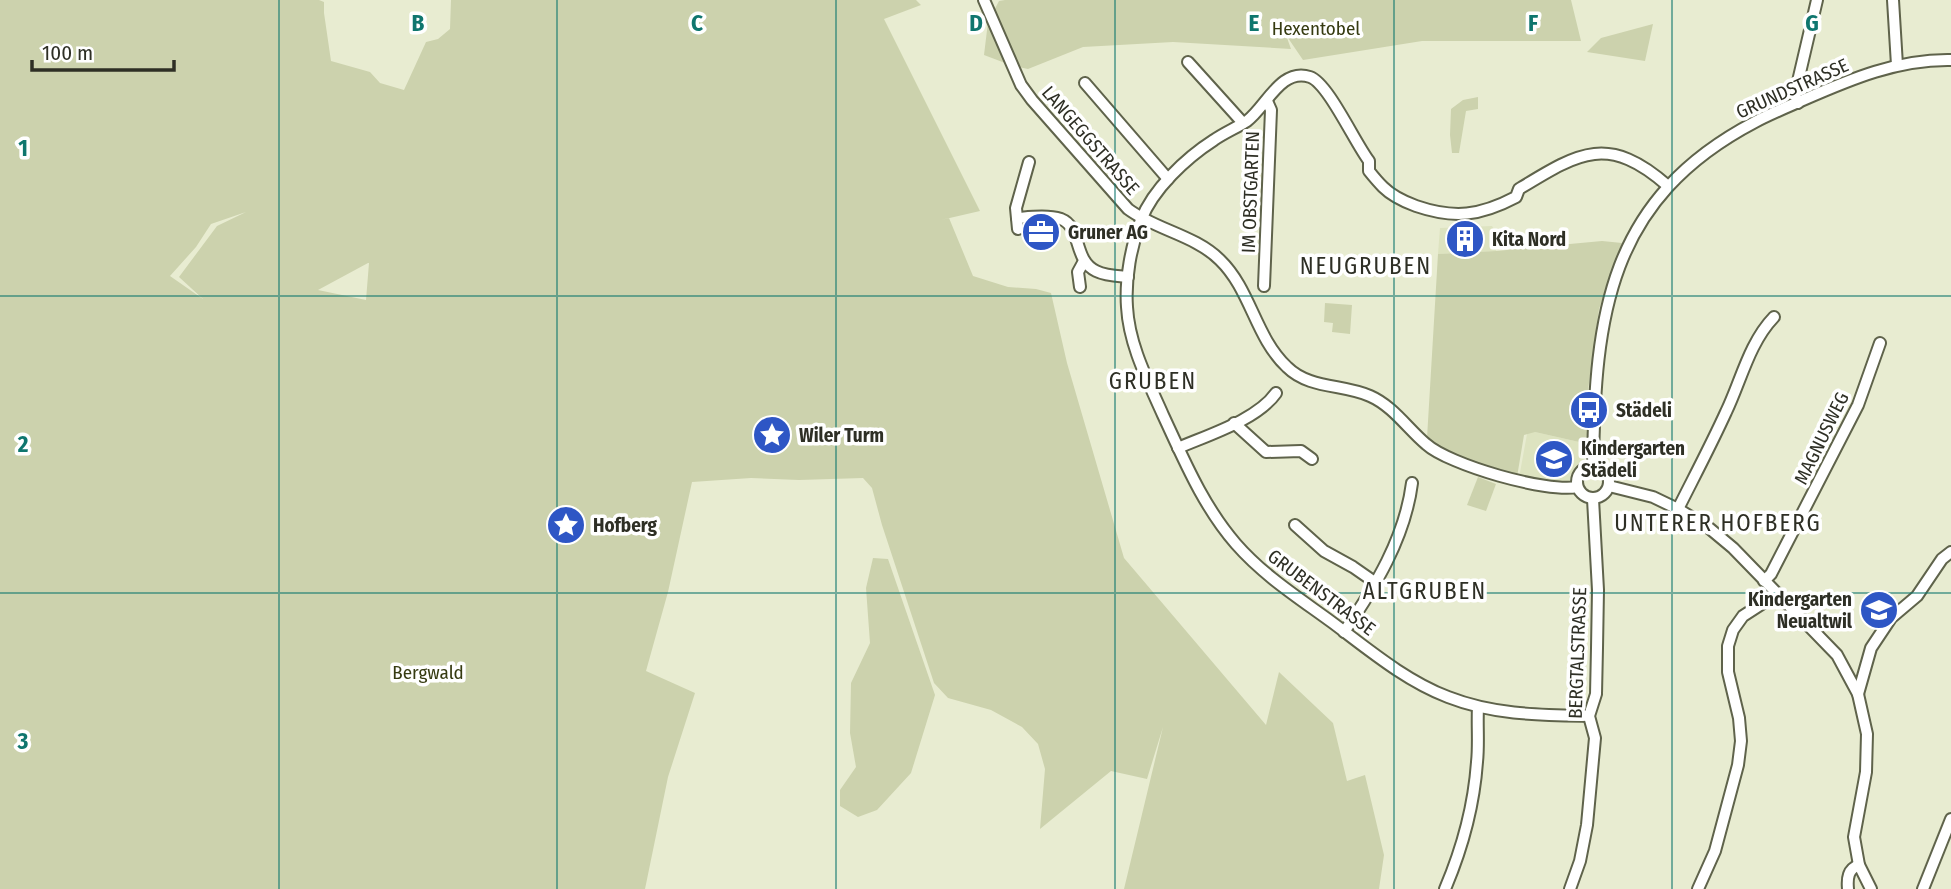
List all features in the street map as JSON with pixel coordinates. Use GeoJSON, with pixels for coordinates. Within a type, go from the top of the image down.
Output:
{"type":"FeatureCollection","features":[{"type":"Feature","properties":{"kind":"street","name":"LANGEGGSTRASSE"},"geometry":{"type":"LineString","coordinates":[[984,0],[1021,85],[1032,100],[1128,209],[1141,219],[1186,238],[1220,259],[1248,300],[1268,344],[1300,379],[1349,389],[1381,401],[1428,446],[1462,463],[1542,485],[1577,487]]}},
{"type":"Feature","properties":{"kind":"street"},"geometry":{"type":"LineString","coordinates":[[1798,103],[1795,94],[1817,0]]}},
{"type":"Feature","properties":{"kind":"street"},"geometry":{"type":"LineString","coordinates":[[1893,0],[1897,65]]}},
{"type":"Feature","properties":{"kind":"street","name":"GRUNDSTRASSE"},"geometry":{"type":"LineString","coordinates":[[1593,466],[1598,355],[1608,300],[1619,265],[1635,231],[1643,216],[1668,186],[1693,164],[1756,121],[1874,71],[1919,61],[1951,60]]}},
{"type":"Feature","properties":{"kind":"street"},"geometry":{"type":"LineString","coordinates":[[1188,62],[1243,123]]}},
{"type":"Feature","properties":{"kind":"street"},"geometry":{"type":"LineString","coordinates":[[1141,219],[1168,179],[1204,147],[1257,113],[1279,84],[1287,78],[1301,75],[1315,79],[1323,87],[1369,161],[1368,171],[1384,189],[1410,204],[1437,213],[1451,215],[1490,209],[1516,197],[1518,189],[1560,164],[1588,155],[1607,154],[1626,159],[1644,167],[1668,186]]}},
{"type":"Feature","properties":{"kind":"street"},"geometry":{"type":"LineString","coordinates":[[1085,83],[1168,179]]}},
{"type":"Feature","properties":{"kind":"street","name":"IM OBSTGARTEN"},"geometry":{"type":"LineString","coordinates":[[1264,286],[1271,110],[1267,101]]}},
{"type":"Feature","properties":{"kind":"street"},"geometry":{"type":"LineString","coordinates":[[1029,162],[1016,208],[1018,224],[1053,218],[1066,222],[1070,225],[1084,261],[1095,271],[1128,277]]}},
{"type":"Feature","properties":{"kind":"street","name":"GRUBENSTRASSE"},"geometry":{"type":"LineString","coordinates":[[1141,219],[1128,277],[1130,330],[1137,354],[1178,448],[1210,509],[1235,543],[1274,580],[1416,681],[1478,707],[1508,713],[1589,716]]}},
{"type":"Feature","properties":{"kind":"street"},"geometry":{"type":"LineString","coordinates":[[1080,287],[1077,272],[1084,261]]}},
{"type":"Feature","properties":{"kind":"street"},"geometry":{"type":"LineString","coordinates":[[1678,509],[1726,412],[1751,353],[1767,324],[1774,317]]}},
{"type":"Feature","properties":{"kind":"street","name":"MAGNUSWEG"},"geometry":{"type":"LineString","coordinates":[[1764,581],[1771,573],[1842,439],[1858,405],[1880,343]]}},
{"type":"Feature","properties":{"kind":"street"},"geometry":{"type":"LineString","coordinates":[[1178,448],[1234,423],[1265,404],[1276,393]]}},
{"type":"Feature","properties":{"kind":"street"},"geometry":{"type":"LineString","coordinates":[[1234,423],[1266,452],[1301,450],[1312,459]]}},
{"type":"Feature","properties":{"kind":"street"},"geometry":{"type":"LineString","coordinates":[[1593,466],[1606,472],[1609,486],[1603,495],[1593,499],[1584,496],[1577,487],[1577,482],[1580,472],[1593,466]]}},
{"type":"Feature","properties":{"kind":"street"},"geometry":{"type":"LineString","coordinates":[[1344,632],[1376,583],[1392,551],[1410,501],[1412,483]]}},
{"type":"Feature","properties":{"kind":"street"},"geometry":{"type":"LineString","coordinates":[[1609,486],[1644,495],[1678,509],[1710,528],[1836,655],[1858,694],[1864,714],[1868,751],[1854,837],[1859,865],[1871,889]]}},
{"type":"Feature","properties":{"kind":"street","name":"BERGTALSTRASSE"},"geometry":{"type":"LineString","coordinates":[[1570,889],[1580,861],[1589,812],[1595,738],[1589,716],[1595,694],[1598,625],[1593,499]]}},
{"type":"Feature","properties":{"kind":"street"},"geometry":{"type":"LineString","coordinates":[[1294,525],[1324,551],[1376,583]]}},
{"type":"Feature","properties":{"kind":"street"},"geometry":{"type":"LineString","coordinates":[[1858,694],[1871,648],[1891,618],[1917,596],[1942,559],[1951,552]]}},
{"type":"Feature","properties":{"kind":"street"},"geometry":{"type":"LineString","coordinates":[[1698,889],[1715,851],[1738,765],[1741,741],[1739,718],[1728,673],[1728,646],[1733,630],[1743,616],[1777,594]]}},
{"type":"Feature","properties":{"kind":"street"},"geometry":{"type":"LineString","coordinates":[[1445,889],[1459,849],[1474,788],[1478,757],[1478,707]]}},
{"type":"Feature","properties":{"kind":"street"},"geometry":{"type":"LineString","coordinates":[[1923,889],[1951,819]]}},
{"type":"Feature","properties":{"kind":"street"},"geometry":{"type":"LineString","coordinates":[[1848,889],[1851,870],[1859,865]]}},
{"type":"Feature","properties":{"kind":"shaded area"},"geometry":{"type":"Polygon","coordinates":[[[1492,226],[1499,238],[1496,251],[1438,254],[1440,228],[1492,226]]]}},
{"type":"Feature","properties":{"kind":"shaded area","name":"Kindergarten Städeli"},"geometry":{"type":"Polygon","coordinates":[[[1530,432],[1588,444],[1583,464],[1566,485],[1519,478],[1527,434],[1530,432]]]}},
{"type":"Feature","properties":{"kind":"green space","name":"Bergwald"},"geometry":{"type":"Polygon","coordinates":[[[0,0],[319,0],[324,2],[331,61],[370,72],[380,83],[404,90],[426,42],[438,39],[450,29],[451,0],[916,0],[921,5],[884,19],[980,211],[949,218],[973,276],[1008,287],[1051,293],[1067,363],[1124,558],[1266,725],[1279,672],[1333,723],[1347,781],[1365,775],[1384,855],[1379,889],[1124,889],[1163,727],[1147,779],[1111,771],[1040,829],[1045,769],[1038,744],[1022,727],[991,710],[948,698],[934,683],[872,488],[863,478],[751,478],[692,482],[668,592],[646,671],[695,693],[668,777],[645,889],[0,889],[0,0]],[[246,212],[211,224],[196,247],[170,276],[203,299],[179,277],[217,226],[246,212]],[[368,263],[318,290],[366,300],[368,263]]]}},
{"type":"Feature","properties":{"kind":"green space","name":"Hexentobel"},"geometry":{"type":"Polygon","coordinates":[[[1571,0],[1581,41],[1422,41],[1303,60],[1286,35],[1291,49],[1173,42],[1083,47],[1028,69],[984,55],[988,22],[999,1],[1571,0]]]}},
{"type":"Feature","properties":{"kind":"green space"},"geometry":{"type":"Polygon","coordinates":[[[1653,24],[1645,61],[1587,52],[1601,38],[1653,24]]]}},
{"type":"Feature","properties":{"kind":"green space"},"geometry":{"type":"Polygon","coordinates":[[[1478,97],[1478,109],[1466,111],[1459,153],[1452,153],[1451,109],[1463,100],[1478,97]]]}},
{"type":"Feature","properties":{"kind":"green space"},"geometry":{"type":"Polygon","coordinates":[[[1602,241],[1622,243],[1599,309],[1588,390],[1578,413],[1589,413],[1588,444],[1535,432],[1524,435],[1517,477],[1461,461],[1427,438],[1438,254],[1602,241]]]}},
{"type":"Feature","properties":{"kind":"green space"},"geometry":{"type":"Polygon","coordinates":[[[1325,303],[1352,305],[1350,334],[1332,332],[1333,323],[1324,322],[1325,303]]]}},
{"type":"Feature","properties":{"kind":"green space"},"geometry":{"type":"Polygon","coordinates":[[[1478,477],[1496,484],[1486,511],[1467,505],[1478,477]]]}},
{"type":"Feature","properties":{"kind":"green space"},"geometry":{"type":"Polygon","coordinates":[[[873,558],[888,559],[935,695],[911,773],[877,810],[858,817],[840,806],[840,790],[856,767],[850,733],[851,683],[870,643],[866,588],[873,558]]]}},
{"type":"Feature","properties":{"kind":"place","name":"Gruner AG"},"geometry":{"type":"Point","coordinates":[1041,232]}},
{"type":"Feature","properties":{"kind":"place","name":"Kita Nord"},"geometry":{"type":"Point","coordinates":[1465,239]}},
{"type":"Feature","properties":{"kind":"place","name":"Städeli"},"geometry":{"type":"Point","coordinates":[1589,410]}},
{"type":"Feature","properties":{"kind":"place","name":"Wiler Turm"},"geometry":{"type":"Point","coordinates":[772,435]}},
{"type":"Feature","properties":{"kind":"place","name":"Kindergarten Städeli"},"geometry":{"type":"Point","coordinates":[1554,459]}},
{"type":"Feature","properties":{"kind":"place","name":"Hofberg"},"geometry":{"type":"Point","coordinates":[566,525]}},
{"type":"Feature","properties":{"kind":"place","name":"Kindergarten Neualtwil"},"geometry":{"type":"Point","coordinates":[1879,610]}},
{"type":"Feature","properties":{"kind":"district","name":"NEUGRUBEN"},"geometry":{"type":"Point","coordinates":[1366,266]}},
{"type":"Feature","properties":{"kind":"district","name":"GRUBEN"},"geometry":{"type":"Point","coordinates":[1153,381]}},
{"type":"Feature","properties":{"kind":"district","name":"UNTERER HOFBERG"},"geometry":{"type":"Point","coordinates":[1718,523]}},
{"type":"Feature","properties":{"kind":"district","name":"ALTGRUBEN"},"geometry":{"type":"Point","coordinates":[1425,591]}}]}
